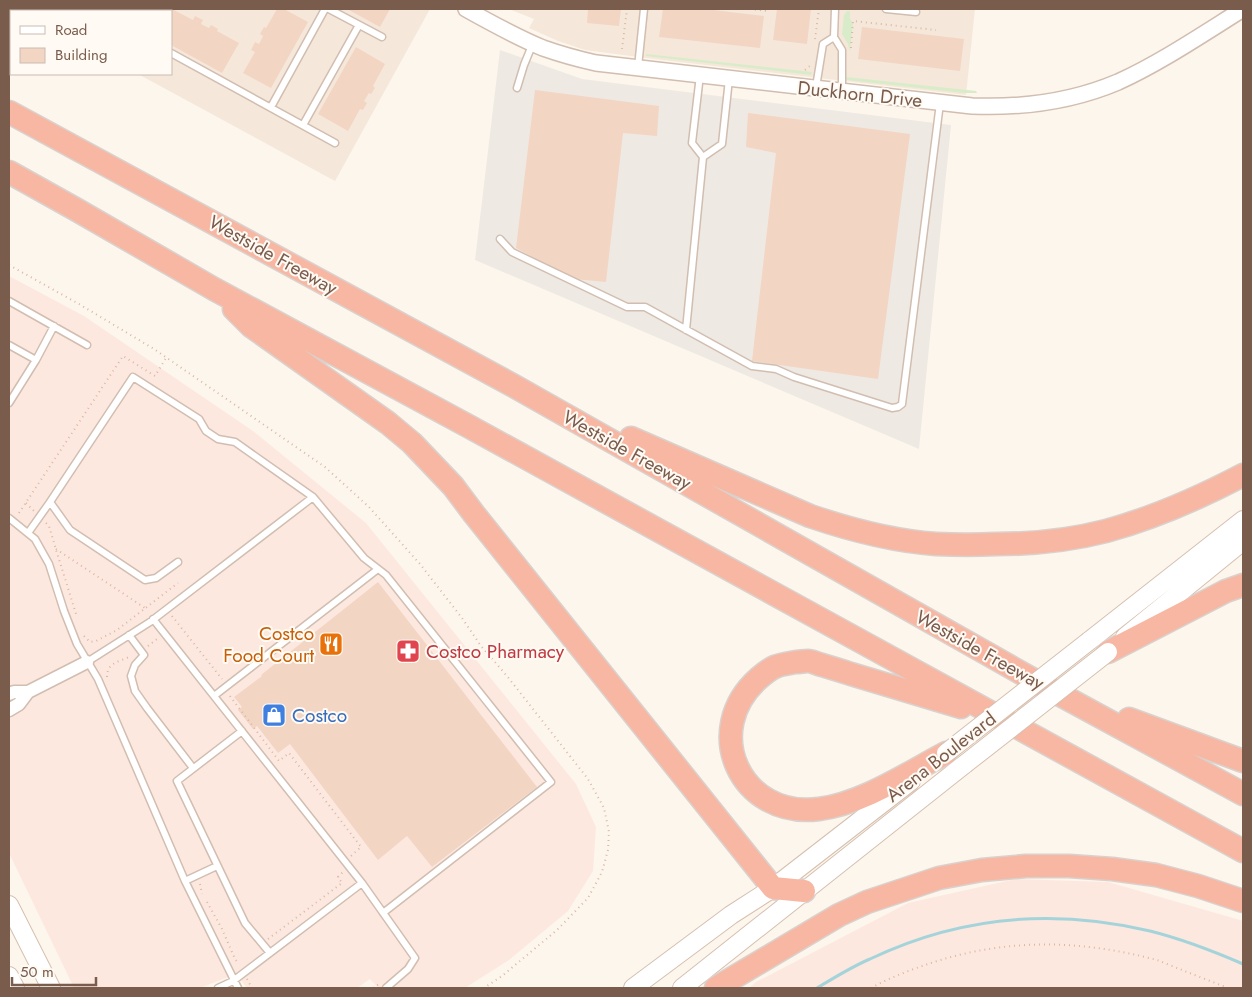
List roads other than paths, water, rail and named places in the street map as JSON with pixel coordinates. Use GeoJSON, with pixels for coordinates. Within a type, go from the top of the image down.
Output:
{"type":"FeatureCollection","features":[{"type":"Feature","properties":{"kind":"highway","name":"Westside Freeway"},"geometry":{"type":"LineString","coordinates":[[9,112],[514,386],[1046,687],[1243,794]]}},
{"type":"Feature","properties":{"kind":"highway"},"geometry":{"type":"LineString","coordinates":[[9,172],[214,289],[487,436],[1243,851]]}},
{"type":"Feature","properties":{"kind":"highway"},"geometry":{"type":"LineString","coordinates":[[214,289],[251,326],[388,423],[412,442],[428,458],[453,486],[773,888],[804,891]]}},
{"type":"Feature","properties":{"kind":"highway"},"geometry":{"type":"LineString","coordinates":[[514,386],[810,516],[861,531],[935,544],[1026,544],[1105,531],[1201,497],[1243,475]]}},
{"type":"Feature","properties":{"kind":"highway"},"geometry":{"type":"LineString","coordinates":[[1099,646],[1243,585]]}},
{"type":"Feature","properties":{"kind":"highway"},"geometry":{"type":"LineString","coordinates":[[956,758],[842,804],[818,809],[788,808],[776,805],[761,797],[738,771],[732,750],[732,722],[736,709],[748,687],[766,672],[777,665],[807,661],[1005,720]]}},
{"type":"Feature","properties":{"kind":"highway"},"geometry":{"type":"LineString","coordinates":[[1046,687],[1243,761]]}},
{"type":"Feature","properties":{"kind":"highway"},"geometry":{"type":"LineString","coordinates":[[716,988],[839,915],[867,902],[939,878],[982,870],[1026,866],[1112,869],[1156,875],[1243,901]]}},
{"type":"Feature","properties":{"kind":"main road","name":"Arena Boulevard"},"geometry":{"type":"LineString","coordinates":[[633,988],[730,915],[773,888],[956,758],[1099,646],[1243,520]]}},
{"type":"Feature","properties":{"kind":"main road","name":"Arena Boulevard"},"geometry":{"type":"LineString","coordinates":[[1099,646],[1133,629],[1243,541]]}},
{"type":"Feature","properties":{"kind":"main road","name":"Arena Boulevard"},"geometry":{"type":"LineString","coordinates":[[682,988],[804,891],[956,758]]}},
{"type":"Feature","properties":{"kind":"main road"},"geometry":{"type":"LineString","coordinates":[[9,905],[51,988]]}},
{"type":"Feature","properties":{"kind":"main road"},"geometry":{"type":"LineString","coordinates":[[9,976],[15,988]]}},
{"type":"Feature","properties":{"kind":"street","name":"Duckhorn Drive"},"geometry":{"type":"LineString","coordinates":[[466,9],[533,44],[596,63],[972,106],[1017,106],[1062,100],[1116,83],[1243,9]]}},
{"type":"Feature","properties":{"kind":"street"},"geometry":{"type":"LineString","coordinates":[[9,710],[19,704],[28,692],[87,662]]}},
{"type":"Feature","properties":{"kind":"street"},"geometry":{"type":"LineString","coordinates":[[9,694],[28,692]]}},
{"type":"Feature","properties":{"kind":"lane"},"geometry":{"type":"LineString","coordinates":[[271,108],[327,9],[382,37]]}},
{"type":"Feature","properties":{"kind":"lane"},"geometry":{"type":"LineString","coordinates":[[637,68],[644,9]]}},
{"type":"Feature","properties":{"kind":"lane"},"geometry":{"type":"LineString","coordinates":[[835,9],[834,37],[842,50],[842,91]]}},
{"type":"Feature","properties":{"kind":"lane"},"geometry":{"type":"LineString","coordinates":[[886,9],[916,12]]}},
{"type":"Feature","properties":{"kind":"lane"},"geometry":{"type":"LineString","coordinates":[[303,125],[359,25]]}},
{"type":"Feature","properties":{"kind":"lane"},"geometry":{"type":"LineString","coordinates":[[816,88],[823,44],[834,37]]}},
{"type":"Feature","properties":{"kind":"lane"},"geometry":{"type":"LineString","coordinates":[[517,88],[533,44]]}},
{"type":"Feature","properties":{"kind":"lane"},"geometry":{"type":"LineString","coordinates":[[172,54],[335,143]]}},
{"type":"Feature","properties":{"kind":"lane"},"geometry":{"type":"LineString","coordinates":[[686,330],[703,157],[692,143],[700,75]]}},
{"type":"Feature","properties":{"kind":"lane"},"geometry":{"type":"LineString","coordinates":[[703,157],[722,144],[729,79]]}},
{"type":"Feature","properties":{"kind":"lane"},"geometry":{"type":"LineString","coordinates":[[500,239],[512,252],[627,307],[645,308],[752,366],[776,369],[794,377],[892,408],[898,407],[902,404],[940,102]]}},
{"type":"Feature","properties":{"kind":"lane"},"geometry":{"type":"LineString","coordinates":[[9,300],[87,344]]}},
{"type":"Feature","properties":{"kind":"lane"},"geometry":{"type":"LineString","coordinates":[[9,403],[36,360],[54,326]]}},
{"type":"Feature","properties":{"kind":"lane"},"geometry":{"type":"LineString","coordinates":[[9,345],[36,360]]}},
{"type":"Feature","properties":{"kind":"lane"},"geometry":{"type":"LineString","coordinates":[[28,533],[132,377],[199,419],[206,431],[218,439],[235,442],[313,497],[364,558],[386,576],[551,782],[383,913]]}},
{"type":"Feature","properties":{"kind":"lane"},"geometry":{"type":"LineString","coordinates":[[87,662],[167,609],[313,497]]}},
{"type":"Feature","properties":{"kind":"lane"},"geometry":{"type":"LineString","coordinates":[[50,502],[70,530],[145,580],[156,578],[178,562]]}},
{"type":"Feature","properties":{"kind":"lane"},"geometry":{"type":"LineString","coordinates":[[9,518],[35,539],[49,564],[76,644],[98,679],[185,881],[238,988]]}},
{"type":"Feature","properties":{"kind":"lane"},"geometry":{"type":"LineString","coordinates":[[214,696],[378,569]]}},
{"type":"Feature","properties":{"kind":"lane"},"geometry":{"type":"LineString","coordinates":[[153,619],[362,883],[415,958],[408,969],[386,988]]}},
{"type":"Feature","properties":{"kind":"lane"},"geometry":{"type":"LineString","coordinates":[[129,635],[144,655],[135,665],[131,676],[135,691],[193,768]]}},
{"type":"Feature","properties":{"kind":"lane"},"geometry":{"type":"LineString","coordinates":[[242,730],[177,781],[245,923],[270,953]]}},
{"type":"Feature","properties":{"kind":"lane"},"geometry":{"type":"LineString","coordinates":[[185,881],[217,866]]}},
{"type":"Feature","properties":{"kind":"lane"},"geometry":{"type":"LineString","coordinates":[[218,988],[234,981],[362,883]]}},
{"type":"Feature","properties":{"kind":"waterway"},"geometry":{"type":"LineString","coordinates":[[817,988],[856,966],[904,945],[938,933],[1007,920],[1043,918],[1114,924],[1174,938],[1243,964]]}},
{"type":"Feature","properties":{"kind":"place","name":"Costco Food Court"},"geometry":{"type":"Point","coordinates":[331,644]}},
{"type":"Feature","properties":{"kind":"place","name":"Costco Pharmacy"},"geometry":{"type":"Point","coordinates":[408,651]}},
{"type":"Feature","properties":{"kind":"place","name":"Costco"},"geometry":{"type":"Point","coordinates":[274,715]}}]}
